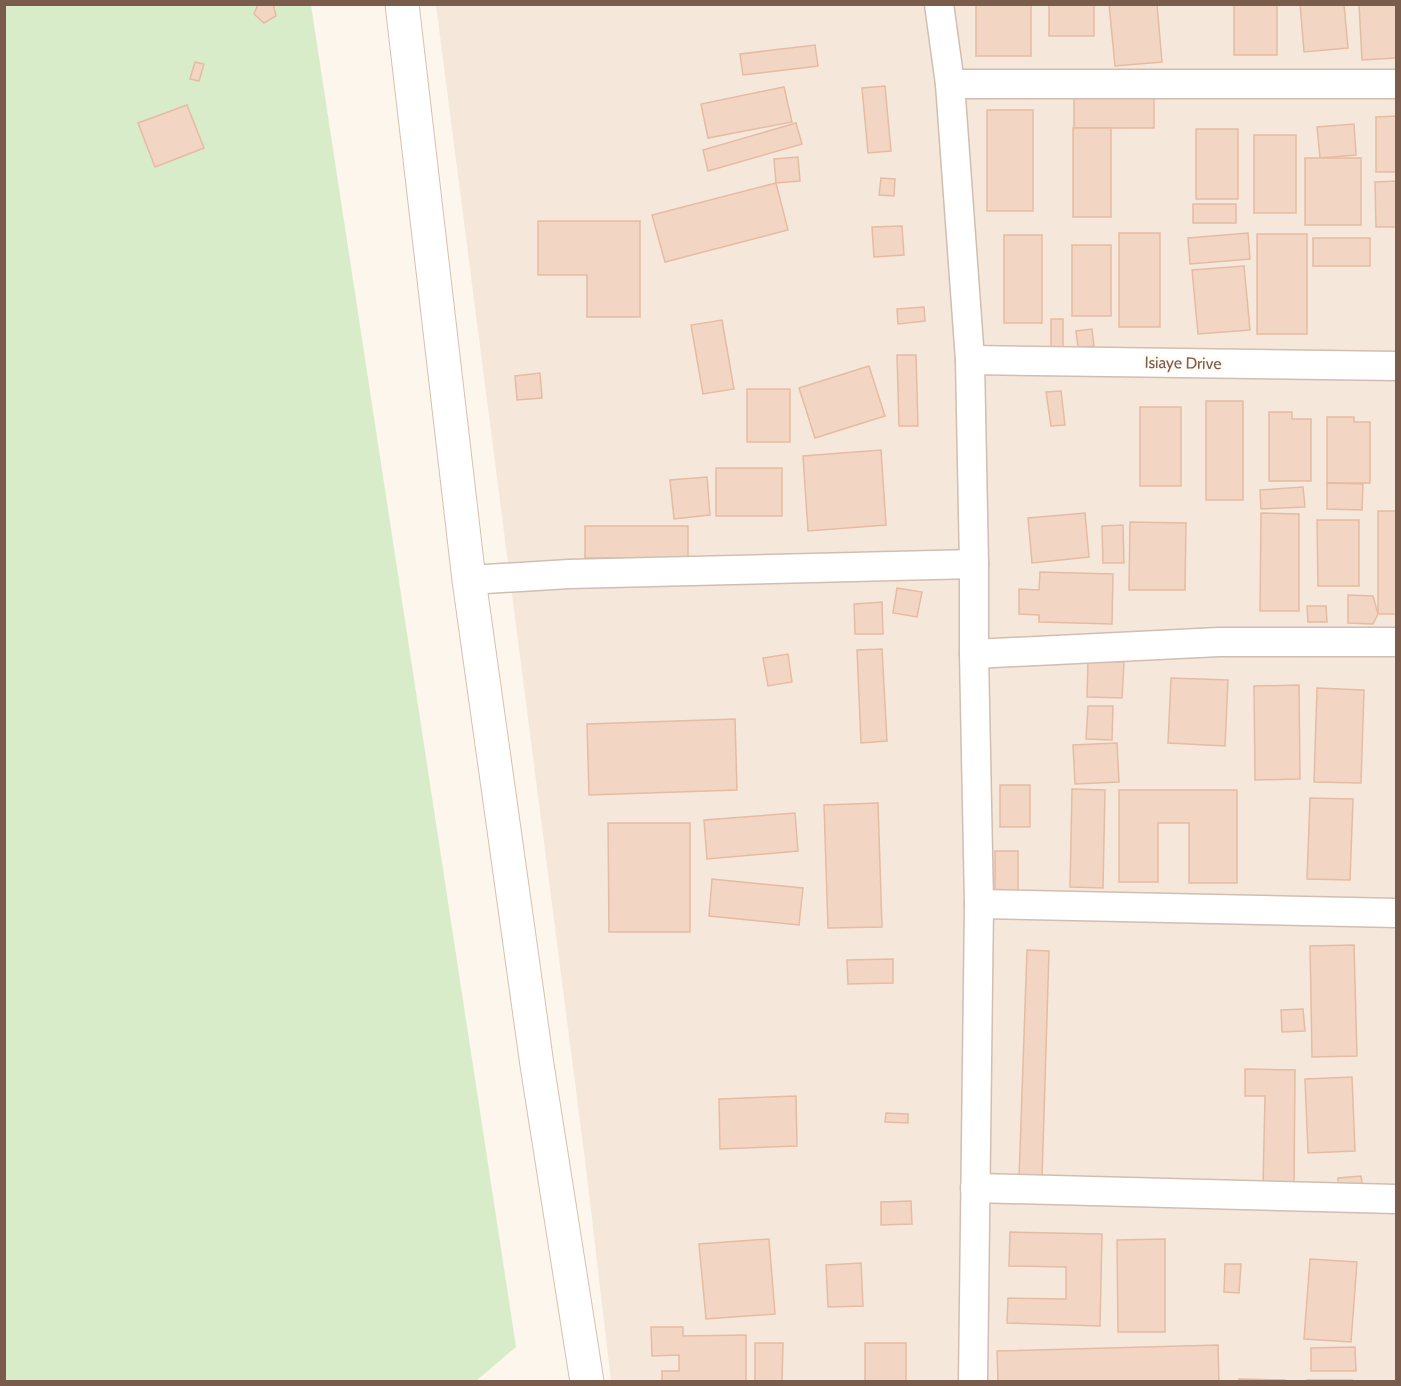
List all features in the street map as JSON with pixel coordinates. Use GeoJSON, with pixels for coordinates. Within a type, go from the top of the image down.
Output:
{"type":"FeatureCollection","features":[{"type":"Feature","properties":{"kind":"main road"},"geometry":{"type":"LineString","coordinates":[[402,4],[469,580],[537,1065],[586,1382]]}},
{"type":"Feature","properties":{"kind":"street"},"geometry":{"type":"LineString","coordinates":[[939,4],[950,84],[970,360],[979,904],[973,1382]]}},
{"type":"Feature","properties":{"kind":"street"},"geometry":{"type":"LineString","coordinates":[[950,84],[1396,84]]}},
{"type":"Feature","properties":{"kind":"street","name":"Isiaye Drive"},"geometry":{"type":"LineString","coordinates":[[970,360],[1396,366]]}},
{"type":"Feature","properties":{"kind":"street"},"geometry":{"type":"LineString","coordinates":[[469,580],[569,573],[974,564]]}},
{"type":"Feature","properties":{"kind":"street"},"geometry":{"type":"LineString","coordinates":[[974,654],[1219,642],[1396,642]]}},
{"type":"Feature","properties":{"kind":"street"},"geometry":{"type":"LineString","coordinates":[[979,904],[1396,913]]}},
{"type":"Feature","properties":{"kind":"street"},"geometry":{"type":"LineString","coordinates":[[975,1188],[1396,1199]]}},
{"type":"Feature","properties":{"kind":"shaded area"},"geometry":{"type":"Polygon","coordinates":[[[436,5],[1396,5],[1396,1381],[611,1381],[586,1168],[436,5]]]}},
{"type":"Feature","properties":{"kind":"green space"},"geometry":{"type":"Polygon","coordinates":[[[5,5],[311,5],[516,1347],[476,1381],[5,1382],[5,5]]]}},
{"type":"Feature","properties":{"kind":"building"},"geometry":{"type":"Polygon","coordinates":[[[258,4],[273,4],[276,16],[264,23],[254,14],[258,4]]]}},
{"type":"Feature","properties":{"kind":"building"},"geometry":{"type":"Polygon","coordinates":[[[976,4],[1031,4],[1031,56],[976,56],[976,4]]]}},
{"type":"Feature","properties":{"kind":"building"},"geometry":{"type":"Polygon","coordinates":[[[1049,4],[1094,4],[1094,36],[1049,36],[1049,4]]]}},
{"type":"Feature","properties":{"kind":"building"},"geometry":{"type":"Polygon","coordinates":[[[1109,4],[1157,4],[1162,62],[1115,66],[1109,4]]]}},
{"type":"Feature","properties":{"kind":"building"},"geometry":{"type":"Polygon","coordinates":[[[1234,4],[1277,4],[1277,55],[1234,55],[1234,4]]]}},
{"type":"Feature","properties":{"kind":"building"},"geometry":{"type":"Polygon","coordinates":[[[1300,4],[1344,4],[1348,48],[1304,52],[1300,4]]]}},
{"type":"Feature","properties":{"kind":"building"},"geometry":{"type":"Polygon","coordinates":[[[1359,4],[1396,4],[1396,58],[1362,60],[1359,4]]]}},
{"type":"Feature","properties":{"kind":"building"},"geometry":{"type":"Polygon","coordinates":[[[815,45],[818,66],[743,75],[740,54],[815,45]]]}},
{"type":"Feature","properties":{"kind":"building"},"geometry":{"type":"Polygon","coordinates":[[[195,62],[204,64],[199,81],[190,79],[195,62]]]}},
{"type":"Feature","properties":{"kind":"building"},"geometry":{"type":"Polygon","coordinates":[[[885,86],[891,151],[868,153],[862,88],[885,86]]]}},
{"type":"Feature","properties":{"kind":"building"},"geometry":{"type":"Polygon","coordinates":[[[784,87],[792,122],[708,138],[701,104],[784,87]]]}},
{"type":"Feature","properties":{"kind":"building"},"geometry":{"type":"Polygon","coordinates":[[[1074,97],[1154,97],[1154,128],[1074,128],[1074,97]]]}},
{"type":"Feature","properties":{"kind":"building"},"geometry":{"type":"Polygon","coordinates":[[[187,105],[204,148],[155,167],[138,123],[187,105]]]}},
{"type":"Feature","properties":{"kind":"building"},"geometry":{"type":"Polygon","coordinates":[[[987,110],[1033,110],[1033,211],[987,211],[987,110]]]}},
{"type":"Feature","properties":{"kind":"building"},"geometry":{"type":"Polygon","coordinates":[[[1396,116],[1396,172],[1376,172],[1376,117],[1396,116]]]}},
{"type":"Feature","properties":{"kind":"building"},"geometry":{"type":"Polygon","coordinates":[[[796,123],[802,144],[708,171],[703,150],[796,123]]]}},
{"type":"Feature","properties":{"kind":"building"},"geometry":{"type":"Polygon","coordinates":[[[1354,124],[1356,155],[1320,158],[1317,127],[1354,124]]]}},
{"type":"Feature","properties":{"kind":"building"},"geometry":{"type":"Polygon","coordinates":[[[1073,128],[1111,128],[1111,217],[1073,217],[1073,128]]]}},
{"type":"Feature","properties":{"kind":"building"},"geometry":{"type":"Polygon","coordinates":[[[1196,129],[1238,129],[1238,199],[1196,199],[1196,129]]]}},
{"type":"Feature","properties":{"kind":"building"},"geometry":{"type":"Polygon","coordinates":[[[1254,135],[1296,135],[1296,213],[1254,213],[1254,135]]]}},
{"type":"Feature","properties":{"kind":"building"},"geometry":{"type":"Polygon","coordinates":[[[798,157],[800,181],[776,183],[774,159],[798,157]]]}},
{"type":"Feature","properties":{"kind":"building"},"geometry":{"type":"Polygon","coordinates":[[[1305,158],[1361,158],[1361,225],[1305,225],[1305,158]]]}},
{"type":"Feature","properties":{"kind":"building"},"geometry":{"type":"Polygon","coordinates":[[[881,178],[895,179],[894,196],[879,195],[881,178]]]}},
{"type":"Feature","properties":{"kind":"building"},"geometry":{"type":"Polygon","coordinates":[[[1396,181],[1396,227],[1376,227],[1375,182],[1396,181]]]}},
{"type":"Feature","properties":{"kind":"building"},"geometry":{"type":"Polygon","coordinates":[[[776,183],[788,230],[665,262],[652,215],[776,183]]]}},
{"type":"Feature","properties":{"kind":"building"},"geometry":{"type":"Polygon","coordinates":[[[1193,204],[1236,204],[1236,223],[1193,223],[1193,204]]]}},
{"type":"Feature","properties":{"kind":"building"},"geometry":{"type":"Polygon","coordinates":[[[538,221],[640,221],[640,317],[587,317],[587,275],[538,275],[538,221]]]}},
{"type":"Feature","properties":{"kind":"building"},"geometry":{"type":"Polygon","coordinates":[[[902,226],[904,255],[874,257],[872,227],[902,226]]]}},
{"type":"Feature","properties":{"kind":"building"},"geometry":{"type":"Polygon","coordinates":[[[1119,233],[1160,233],[1160,327],[1119,327],[1119,233]]]}},
{"type":"Feature","properties":{"kind":"building"},"geometry":{"type":"Polygon","coordinates":[[[1248,233],[1250,259],[1190,264],[1188,238],[1248,233]]]}},
{"type":"Feature","properties":{"kind":"building"},"geometry":{"type":"Polygon","coordinates":[[[1257,234],[1307,234],[1307,334],[1257,334],[1257,234]]]}},
{"type":"Feature","properties":{"kind":"building"},"geometry":{"type":"Polygon","coordinates":[[[1004,235],[1042,235],[1042,323],[1004,323],[1004,235]]]}},
{"type":"Feature","properties":{"kind":"building"},"geometry":{"type":"Polygon","coordinates":[[[1313,238],[1370,238],[1370,266],[1313,266],[1313,238]]]}},
{"type":"Feature","properties":{"kind":"building"},"geometry":{"type":"Polygon","coordinates":[[[1072,245],[1111,245],[1111,316],[1072,316],[1072,245]]]}},
{"type":"Feature","properties":{"kind":"building"},"geometry":{"type":"Polygon","coordinates":[[[1244,266],[1250,330],[1198,334],[1192,270],[1244,266]]]}},
{"type":"Feature","properties":{"kind":"building"},"geometry":{"type":"Polygon","coordinates":[[[924,307],[925,321],[898,324],[897,309],[924,307]]]}},
{"type":"Feature","properties":{"kind":"building"},"geometry":{"type":"Polygon","coordinates":[[[1051,319],[1063,319],[1063,348],[1051,348],[1051,319]]]}},
{"type":"Feature","properties":{"kind":"building"},"geometry":{"type":"Polygon","coordinates":[[[722,320],[734,389],[703,394],[691,325],[722,320]]]}},
{"type":"Feature","properties":{"kind":"building"},"geometry":{"type":"Polygon","coordinates":[[[1092,329],[1094,346],[1078,348],[1076,331],[1092,329]]]}},
{"type":"Feature","properties":{"kind":"building"},"geometry":{"type":"Polygon","coordinates":[[[897,355],[916,355],[918,426],[899,426],[897,355]]]}},
{"type":"Feature","properties":{"kind":"building"},"geometry":{"type":"Polygon","coordinates":[[[869,366],[885,416],[815,438],[799,388],[869,366]]]}},
{"type":"Feature","properties":{"kind":"building"},"geometry":{"type":"Polygon","coordinates":[[[540,373],[542,398],[517,400],[515,376],[540,373]]]}},
{"type":"Feature","properties":{"kind":"building"},"geometry":{"type":"Polygon","coordinates":[[[747,389],[790,389],[790,442],[747,442],[747,389]]]}},
{"type":"Feature","properties":{"kind":"building"},"geometry":{"type":"Polygon","coordinates":[[[1061,391],[1065,425],[1051,426],[1046,392],[1061,391]]]}},
{"type":"Feature","properties":{"kind":"building"},"geometry":{"type":"Polygon","coordinates":[[[1206,401],[1243,401],[1243,500],[1206,500],[1206,401]]]}},
{"type":"Feature","properties":{"kind":"building"},"geometry":{"type":"Polygon","coordinates":[[[1140,407],[1181,407],[1181,486],[1140,486],[1140,407]]]}},
{"type":"Feature","properties":{"kind":"building"},"geometry":{"type":"Polygon","coordinates":[[[1269,412],[1292,412],[1292,419],[1311,419],[1311,481],[1269,481],[1269,412]]]}},
{"type":"Feature","properties":{"kind":"building"},"geometry":{"type":"Polygon","coordinates":[[[1327,417],[1354,417],[1354,422],[1370,422],[1370,483],[1327,483],[1327,417]]]}},
{"type":"Feature","properties":{"kind":"building"},"geometry":{"type":"Polygon","coordinates":[[[881,450],[886,525],[808,531],[803,456],[881,450]]]}},
{"type":"Feature","properties":{"kind":"building"},"geometry":{"type":"Polygon","coordinates":[[[716,468],[782,468],[782,516],[716,516],[716,468]]]}},
{"type":"Feature","properties":{"kind":"building"},"geometry":{"type":"Polygon","coordinates":[[[707,477],[710,515],[674,519],[670,480],[707,477]]]}},
{"type":"Feature","properties":{"kind":"building"},"geometry":{"type":"Polygon","coordinates":[[[1327,483],[1363,484],[1362,510],[1327,509],[1327,483]]]}},
{"type":"Feature","properties":{"kind":"building"},"geometry":{"type":"Polygon","coordinates":[[[1303,487],[1305,507],[1261,509],[1260,490],[1303,487]]]}},
{"type":"Feature","properties":{"kind":"building"},"geometry":{"type":"Polygon","coordinates":[[[1378,511],[1396,511],[1396,614],[1378,614],[1378,511]]]}},
{"type":"Feature","properties":{"kind":"building"},"geometry":{"type":"Polygon","coordinates":[[[1085,513],[1089,557],[1032,563],[1028,518],[1085,513]]]}},
{"type":"Feature","properties":{"kind":"building"},"geometry":{"type":"Polygon","coordinates":[[[1261,513],[1299,514],[1299,611],[1260,611],[1261,513]]]}},
{"type":"Feature","properties":{"kind":"building"},"geometry":{"type":"Polygon","coordinates":[[[1317,520],[1359,520],[1359,586],[1318,586],[1317,520]]]}},
{"type":"Feature","properties":{"kind":"building"},"geometry":{"type":"Polygon","coordinates":[[[1130,522],[1186,523],[1185,590],[1129,590],[1130,522]]]}},
{"type":"Feature","properties":{"kind":"building"},"geometry":{"type":"Polygon","coordinates":[[[1123,525],[1124,563],[1103,563],[1102,526],[1123,525]]]}},
{"type":"Feature","properties":{"kind":"building"},"geometry":{"type":"Polygon","coordinates":[[[585,526],[688,526],[688,558],[585,558],[585,526]]]}},
{"type":"Feature","properties":{"kind":"building"},"geometry":{"type":"Polygon","coordinates":[[[1040,572],[1113,574],[1112,624],[1039,622],[1039,615],[1019,614],[1019,589],[1039,590],[1040,572]]]}},
{"type":"Feature","properties":{"kind":"building"},"geometry":{"type":"Polygon","coordinates":[[[897,588],[922,592],[917,617],[893,613],[897,588]]]}},
{"type":"Feature","properties":{"kind":"building"},"geometry":{"type":"Polygon","coordinates":[[[1348,595],[1373,596],[1378,614],[1373,624],[1348,623],[1348,595]]]}},
{"type":"Feature","properties":{"kind":"building"},"geometry":{"type":"Polygon","coordinates":[[[882,602],[883,634],[855,634],[854,604],[882,602]]]}},
{"type":"Feature","properties":{"kind":"building"},"geometry":{"type":"Polygon","coordinates":[[[1307,606],[1326,606],[1327,622],[1308,622],[1307,606]]]}},
{"type":"Feature","properties":{"kind":"building"},"geometry":{"type":"Polygon","coordinates":[[[882,649],[887,741],[861,743],[857,650],[882,649]]]}},
{"type":"Feature","properties":{"kind":"building"},"geometry":{"type":"Polygon","coordinates":[[[788,654],[792,682],[768,686],[763,658],[788,654]]]}},
{"type":"Feature","properties":{"kind":"building"},"geometry":{"type":"Polygon","coordinates":[[[1088,660],[1124,662],[1122,698],[1087,697],[1088,660]]]}},
{"type":"Feature","properties":{"kind":"building"},"geometry":{"type":"Polygon","coordinates":[[[1171,678],[1228,680],[1225,746],[1168,743],[1171,678]]]}},
{"type":"Feature","properties":{"kind":"building"},"geometry":{"type":"Polygon","coordinates":[[[1299,685],[1300,779],[1255,780],[1254,686],[1299,685]]]}},
{"type":"Feature","properties":{"kind":"building"},"geometry":{"type":"Polygon","coordinates":[[[1317,688],[1364,690],[1361,783],[1314,782],[1317,688]]]}},
{"type":"Feature","properties":{"kind":"building"},"geometry":{"type":"Polygon","coordinates":[[[1088,706],[1113,706],[1112,740],[1086,739],[1088,706]]]}},
{"type":"Feature","properties":{"kind":"building"},"geometry":{"type":"Polygon","coordinates":[[[735,719],[737,790],[589,795],[587,724],[735,719]]]}},
{"type":"Feature","properties":{"kind":"building"},"geometry":{"type":"Polygon","coordinates":[[[1117,743],[1119,782],[1075,784],[1073,745],[1117,743]]]}},
{"type":"Feature","properties":{"kind":"building"},"geometry":{"type":"Polygon","coordinates":[[[1000,785],[1030,785],[1030,827],[1000,827],[1000,785]]]}},
{"type":"Feature","properties":{"kind":"building"},"geometry":{"type":"Polygon","coordinates":[[[1072,789],[1105,790],[1103,888],[1070,887],[1072,789]]]}},
{"type":"Feature","properties":{"kind":"building"},"geometry":{"type":"Polygon","coordinates":[[[1119,790],[1237,790],[1237,883],[1189,883],[1189,823],[1158,823],[1158,882],[1119,882],[1119,790]]]}},
{"type":"Feature","properties":{"kind":"building"},"geometry":{"type":"Polygon","coordinates":[[[1310,798],[1353,799],[1350,880],[1307,879],[1310,798]]]}},
{"type":"Feature","properties":{"kind":"building"},"geometry":{"type":"Polygon","coordinates":[[[878,803],[882,927],[828,928],[824,805],[878,803]]]}},
{"type":"Feature","properties":{"kind":"building"},"geometry":{"type":"Polygon","coordinates":[[[795,813],[798,851],[707,859],[704,820],[795,813]]]}},
{"type":"Feature","properties":{"kind":"building"},"geometry":{"type":"Polygon","coordinates":[[[608,823],[690,823],[690,932],[609,932],[608,823]]]}},
{"type":"Feature","properties":{"kind":"building"},"geometry":{"type":"Polygon","coordinates":[[[995,851],[1018,851],[1018,896],[995,896],[995,851]]]}},
{"type":"Feature","properties":{"kind":"building"},"geometry":{"type":"Polygon","coordinates":[[[712,879],[803,888],[799,925],[709,916],[712,879]]]}},
{"type":"Feature","properties":{"kind":"building"},"geometry":{"type":"Polygon","coordinates":[[[1354,945],[1357,1056],[1312,1057],[1310,946],[1354,945]]]}},
{"type":"Feature","properties":{"kind":"building"},"geometry":{"type":"Polygon","coordinates":[[[1027,950],[1049,951],[1042,1179],[1019,1179],[1027,950]]]}},
{"type":"Feature","properties":{"kind":"building"},"geometry":{"type":"Polygon","coordinates":[[[893,959],[893,983],[848,984],[847,960],[893,959]]]}},
{"type":"Feature","properties":{"kind":"building"},"geometry":{"type":"Polygon","coordinates":[[[1303,1009],[1305,1031],[1282,1032],[1281,1010],[1303,1009]]]}},
{"type":"Feature","properties":{"kind":"building"},"geometry":{"type":"Polygon","coordinates":[[[1245,1069],[1295,1070],[1294,1186],[1263,1186],[1265,1096],[1245,1096],[1245,1069]]]}},
{"type":"Feature","properties":{"kind":"building"},"geometry":{"type":"Polygon","coordinates":[[[1352,1077],[1355,1151],[1308,1153],[1305,1079],[1352,1077]]]}},
{"type":"Feature","properties":{"kind":"building"},"geometry":{"type":"Polygon","coordinates":[[[796,1096],[797,1146],[720,1149],[719,1099],[796,1096]]]}},
{"type":"Feature","properties":{"kind":"building"},"geometry":{"type":"Polygon","coordinates":[[[886,1113],[908,1114],[908,1123],[885,1122],[886,1113]]]}},
{"type":"Feature","properties":{"kind":"building"},"geometry":{"type":"Polygon","coordinates":[[[1361,1176],[1363,1189],[1339,1191],[1338,1178],[1361,1176]]]}},
{"type":"Feature","properties":{"kind":"building"},"geometry":{"type":"Polygon","coordinates":[[[911,1201],[912,1224],[881,1225],[881,1202],[911,1201]]]}},
{"type":"Feature","properties":{"kind":"building"},"geometry":{"type":"Polygon","coordinates":[[[1010,1232],[1102,1234],[1100,1326],[1007,1323],[1008,1298],[1066,1299],[1066,1267],[1009,1266],[1010,1232]]]}},
{"type":"Feature","properties":{"kind":"building"},"geometry":{"type":"Polygon","coordinates":[[[769,1239],[775,1314],[706,1319],[699,1244],[769,1239]]]}},
{"type":"Feature","properties":{"kind":"building"},"geometry":{"type":"Polygon","coordinates":[[[1165,1239],[1165,1332],[1118,1332],[1117,1240],[1165,1239]]]}},
{"type":"Feature","properties":{"kind":"building"},"geometry":{"type":"Polygon","coordinates":[[[1310,1259],[1357,1262],[1351,1342],[1304,1339],[1310,1259]]]}},
{"type":"Feature","properties":{"kind":"building"},"geometry":{"type":"Polygon","coordinates":[[[861,1263],[863,1306],[828,1307],[826,1265],[861,1263]]]}},
{"type":"Feature","properties":{"kind":"building"},"geometry":{"type":"Polygon","coordinates":[[[1225,1264],[1241,1264],[1239,1293],[1224,1292],[1225,1264]]]}},
{"type":"Feature","properties":{"kind":"building"},"geometry":{"type":"Polygon","coordinates":[[[651,1327],[683,1327],[683,1336],[746,1335],[746,1382],[662,1382],[662,1371],[679,1371],[679,1355],[652,1356],[651,1327]]]}},
{"type":"Feature","properties":{"kind":"building"},"geometry":{"type":"Polygon","coordinates":[[[755,1343],[783,1343],[782,1382],[755,1382],[755,1343]]]}},
{"type":"Feature","properties":{"kind":"building"},"geometry":{"type":"Polygon","coordinates":[[[865,1343],[906,1343],[906,1382],[865,1382],[865,1343]]]}},
{"type":"Feature","properties":{"kind":"building"},"geometry":{"type":"Polygon","coordinates":[[[1218,1345],[1219,1382],[998,1382],[997,1351],[1218,1345]]]}},
{"type":"Feature","properties":{"kind":"building"},"geometry":{"type":"Polygon","coordinates":[[[1355,1347],[1356,1371],[1311,1371],[1311,1348],[1355,1347]]]}},
{"type":"Feature","properties":{"kind":"building"},"geometry":{"type":"Polygon","coordinates":[[[1239,1379],[1285,1380],[1285,1382],[1239,1382],[1239,1379]]]}},
{"type":"Feature","properties":{"kind":"building"},"geometry":{"type":"Polygon","coordinates":[[[1307,1380],[1352,1380],[1352,1382],[1307,1382],[1307,1380]]]}}]}
